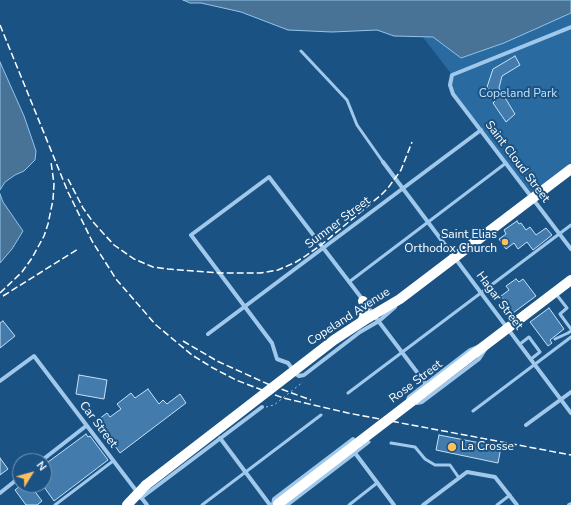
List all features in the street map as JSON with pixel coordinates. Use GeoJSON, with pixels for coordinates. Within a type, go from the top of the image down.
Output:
{"type":"FeatureCollection","features":[{"type":"Feature","properties":{"kind":"highway","name":"Copeland Avenue"},"geometry":{"type":"LineString","coordinates":[[127,505],[139,496],[146,485],[334,340],[363,321],[376,318],[571,169]]}},
{"type":"Feature","properties":{"kind":"highway","name":"Rose Street"},"geometry":{"type":"LineString","coordinates":[[277,505],[571,280]]}},
{"type":"Feature","properties":{"kind":"highway"},"geometry":{"type":"LineString","coordinates":[[363,300],[365,306],[363,321]]}},
{"type":"Feature","properties":{"kind":"street","name":"Saint Cloud Street"},"geometry":{"type":"LineString","coordinates":[[571,27],[452,76],[450,85],[453,94],[571,249]]}},
{"type":"Feature","properties":{"kind":"street","name":"Sumner Street"},"geometry":{"type":"LineString","coordinates":[[208,334],[480,130]]}},
{"type":"Feature","properties":{"kind":"street","name":"Hagar Street"},"geometry":{"type":"LineString","coordinates":[[383,162],[571,413]]}},
{"type":"Feature","properties":{"kind":"street"},"geometry":{"type":"LineString","coordinates":[[376,318],[360,332],[301,376],[296,374],[288,363],[277,358],[272,343],[191,235],[269,177],[323,247],[426,384]]}},
{"type":"Feature","properties":{"kind":"street"},"geometry":{"type":"LineString","coordinates":[[490,342],[479,359],[422,402],[417,403],[408,400],[408,397],[470,350],[490,342]]}},
{"type":"Feature","properties":{"kind":"street","name":"Car Street"},"geometry":{"type":"LineString","coordinates":[[0,381],[34,356],[146,505]]}},
{"type":"Feature","properties":{"kind":"street"},"geometry":{"type":"LineString","coordinates":[[526,425],[571,392]]}},
{"type":"Feature","properties":{"kind":"street"},"geometry":{"type":"LineString","coordinates":[[139,496],[262,407]]}},
{"type":"Feature","properties":{"kind":"street"},"geometry":{"type":"LineString","coordinates":[[51,453],[86,426]]}},
{"type":"Feature","properties":{"kind":"street"},"geometry":{"type":"LineString","coordinates":[[220,438],[246,472],[277,505]]}},
{"type":"Feature","properties":{"kind":"street"},"geometry":{"type":"LineString","coordinates":[[277,505],[274,499],[353,439]]}},
{"type":"Feature","properties":{"kind":"street"},"geometry":{"type":"LineString","coordinates":[[277,505],[355,453],[394,505]]}},
{"type":"Feature","properties":{"kind":"street"},"geometry":{"type":"LineString","coordinates":[[423,505],[467,472],[495,477],[517,505]]}},
{"type":"Feature","properties":{"kind":"street"},"geometry":{"type":"LineString","coordinates":[[0,493],[12,483]]}},
{"type":"Feature","properties":{"kind":"lane"},"geometry":{"type":"LineString","coordinates":[[301,51],[347,100],[357,125],[383,162]]}},
{"type":"Feature","properties":{"kind":"lane"},"geometry":{"type":"LineString","coordinates":[[349,282],[506,163]]}},
{"type":"Feature","properties":{"kind":"lane"},"geometry":{"type":"LineString","coordinates":[[348,393],[571,226]]}},
{"type":"Feature","properties":{"kind":"lane"},"geometry":{"type":"LineString","coordinates":[[555,292],[567,308],[560,314],[571,330],[555,338]]}},
{"type":"Feature","properties":{"kind":"lane"},"geometry":{"type":"LineString","coordinates":[[520,344],[529,337],[544,357]]}},
{"type":"Feature","properties":{"kind":"lane"},"geometry":{"type":"LineString","coordinates":[[473,411],[571,337]]}},
{"type":"Feature","properties":{"kind":"lane"},"geometry":{"type":"LineString","coordinates":[[531,359],[540,352]]}},
{"type":"Feature","properties":{"kind":"lane"},"geometry":{"type":"LineString","coordinates":[[202,505],[321,415]]}},
{"type":"Feature","properties":{"kind":"lane"},"geometry":{"type":"LineString","coordinates":[[355,453],[369,442]]}},
{"type":"Feature","properties":{"kind":"lane"},"geometry":{"type":"LineString","coordinates":[[391,443],[415,447],[426,459],[435,464],[450,465],[459,478]]}},
{"type":"Feature","properties":{"kind":"lane"},"geometry":{"type":"LineString","coordinates":[[55,505],[113,462]]}},
{"type":"Feature","properties":{"kind":"lane"},"geometry":{"type":"LineString","coordinates":[[349,505],[377,483]]}},
{"type":"Feature","properties":{"kind":"lane"},"geometry":{"type":"LineString","coordinates":[[497,505],[510,495]]}},
{"type":"Feature","properties":{"kind":"path"},"geometry":{"type":"LineString","coordinates":[[262,407],[274,406],[303,382]]}},
{"type":"Feature","properties":{"kind":"green space","name":"Copeland Park"},"geometry":{"type":"Polygon","coordinates":[[[571,13],[571,169],[532,198],[453,94],[450,85],[452,75],[422,36],[433,37],[461,58],[504,43],[571,13]]]}},
{"type":"Feature","properties":{"kind":"shaded area"},"geometry":{"type":"Polygon","coordinates":[[[183,0],[571,0],[571,13],[504,43],[461,58],[433,37],[394,36],[377,30],[332,32],[288,30],[241,12],[201,3],[190,3],[183,0]]]}},
{"type":"Feature","properties":{"kind":"shaded area"},"geometry":{"type":"Polygon","coordinates":[[[0,62],[24,116],[36,151],[35,160],[24,171],[5,182],[0,190],[0,62]]]}},
{"type":"Feature","properties":{"kind":"shaded area"},"geometry":{"type":"Polygon","coordinates":[[[0,194],[3,202],[23,231],[12,249],[0,263],[0,194]]]}},
{"type":"Feature","properties":{"kind":"building"},"geometry":{"type":"Polygon","coordinates":[[[515,56],[520,65],[502,76],[499,88],[515,114],[506,122],[493,103],[495,101],[487,87],[493,69],[515,56]]]}},
{"type":"Feature","properties":{"kind":"building"},"geometry":{"type":"Polygon","coordinates":[[[517,221],[519,224],[521,223],[526,230],[530,227],[536,235],[546,228],[552,235],[533,250],[527,242],[518,249],[514,243],[506,249],[499,239],[506,234],[504,230],[517,221]]]}},
{"type":"Feature","properties":{"kind":"building"},"geometry":{"type":"Polygon","coordinates":[[[516,279],[519,282],[523,279],[536,296],[513,313],[501,296],[509,290],[506,286],[516,279]]]}},
{"type":"Feature","properties":{"kind":"building"},"geometry":{"type":"Polygon","coordinates":[[[549,308],[564,329],[550,340],[552,343],[548,346],[530,322],[549,308]]]}},
{"type":"Feature","properties":{"kind":"building"},"geometry":{"type":"Polygon","coordinates":[[[3,321],[15,336],[0,348],[0,323],[3,321]]]}},
{"type":"Feature","properties":{"kind":"building"},"geometry":{"type":"Polygon","coordinates":[[[79,375],[107,380],[104,399],[76,394],[79,375]]]}},
{"type":"Feature","properties":{"kind":"building"},"geometry":{"type":"Polygon","coordinates":[[[148,389],[159,404],[163,400],[167,404],[180,394],[186,403],[120,453],[100,425],[102,423],[99,419],[107,413],[110,417],[121,409],[117,404],[131,393],[135,398],[148,389]]]}},
{"type":"Feature","properties":{"kind":"building"},"geometry":{"type":"Polygon","coordinates":[[[86,434],[88,437],[90,436],[108,460],[54,501],[48,493],[52,493],[52,459],[86,434]]]}},
{"type":"Feature","properties":{"kind":"building"},"geometry":{"type":"Polygon","coordinates":[[[439,435],[501,447],[498,463],[436,450],[439,435]]]}},
{"type":"Feature","properties":{"kind":"building"},"geometry":{"type":"Polygon","coordinates":[[[0,458],[8,469],[0,475],[0,458]]]}},
{"type":"Feature","properties":{"kind":"building"},"geometry":{"type":"Polygon","coordinates":[[[17,493],[36,493],[42,501],[37,505],[26,505],[17,493]]]}},
{"type":"Feature","properties":{"kind":"railway"},"geometry":{"type":"LineString","coordinates":[[0,25],[68,192],[92,241],[116,279],[156,325],[192,355],[236,380],[283,398],[348,413],[571,455]]}},
{"type":"Feature","properties":{"kind":"railway"},"geometry":{"type":"LineString","coordinates":[[68,179],[83,208],[93,222],[114,245],[134,259],[153,267],[168,269],[219,273],[260,273],[278,270],[304,257],[321,245],[381,195],[401,170],[412,142]]}},
{"type":"Feature","properties":{"kind":"railway"},"geometry":{"type":"LineString","coordinates":[[0,293],[22,272],[32,258],[44,236],[53,200],[54,184],[51,162]]}},
{"type":"Feature","properties":{"kind":"railway"},"geometry":{"type":"LineString","coordinates":[[3,296],[78,249]]}},
{"type":"Feature","properties":{"kind":"railway"},"geometry":{"type":"LineString","coordinates":[[183,341],[217,361],[270,385],[311,400]]}},
{"type":"Feature","properties":{"kind":"place","name":"Saint Elias Orthodox Church"},"geometry":{"type":"Point","coordinates":[505,242]}},
{"type":"Feature","properties":{"kind":"place","name":"La Crosse"},"geometry":{"type":"Point","coordinates":[452,447]}}]}
